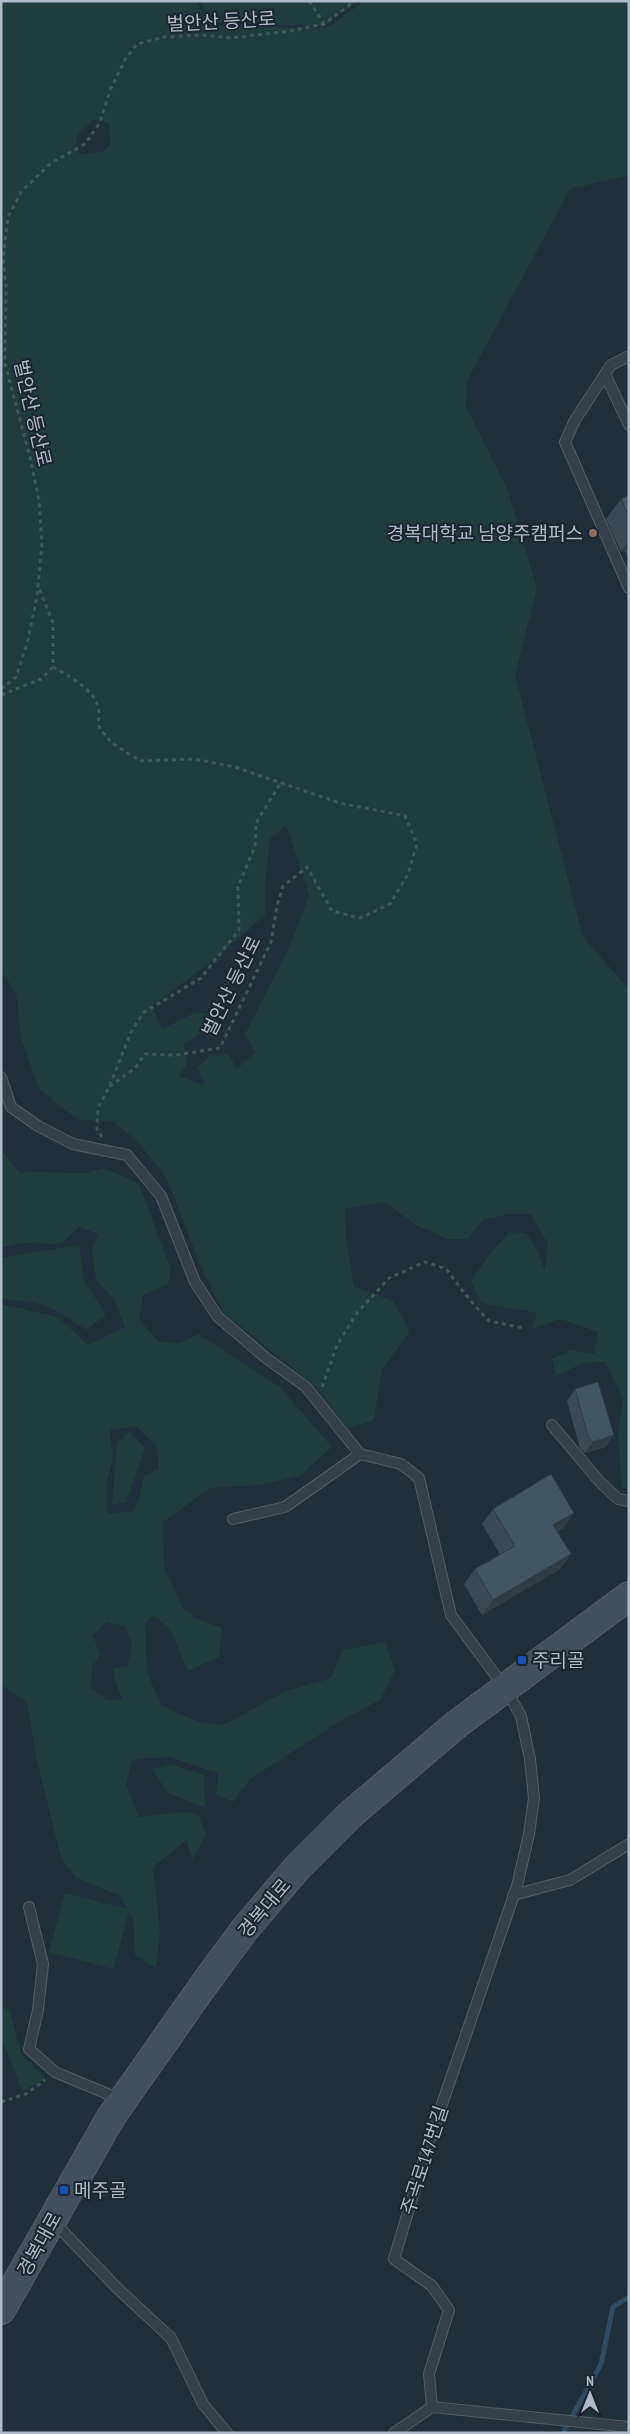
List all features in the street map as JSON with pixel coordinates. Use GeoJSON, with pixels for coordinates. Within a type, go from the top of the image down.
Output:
{"type":"FeatureCollection","features":[{"type":"Feature","properties":{"kind":"street","name":"경복대로"},"geometry":{"type":"LineString","coordinates":[[1,2310],[123,2100],[245,1929],[297,1868],[352,1814],[457,1724],[629,1596]]}},
{"type":"Feature","properties":{"kind":"lane"},"geometry":{"type":"LineString","coordinates":[[629,356],[611,365],[575,420],[564,442],[629,588]]}},
{"type":"Feature","properties":{"kind":"lane"},"geometry":{"type":"LineString","coordinates":[[605,374],[629,425]]}},
{"type":"Feature","properties":{"kind":"lane"},"geometry":{"type":"LineString","coordinates":[[1,1077],[11,1107],[38,1126],[73,1144],[114,1154],[127,1155],[161,1196],[196,1282],[218,1317],[266,1358],[306,1387],[360,1454],[285,1507],[233,1519]]}},
{"type":"Feature","properties":{"kind":"lane"},"geometry":{"type":"LineString","coordinates":[[552,1425],[599,1481],[618,1499],[629,1501]]}},
{"type":"Feature","properties":{"kind":"lane","name":"주곡로147번길"},"geometry":{"type":"LineString","coordinates":[[360,1454],[401,1464],[419,1478],[452,1615],[505,1688],[521,1716],[530,1759],[534,1798],[529,1834],[513,1895],[429,2142],[394,2260],[432,2286],[449,2310],[429,2374],[432,2407]]}},
{"type":"Feature","properties":{"kind":"lane"},"geometry":{"type":"LineString","coordinates":[[513,1895],[570,1880],[629,1844]]}},
{"type":"Feature","properties":{"kind":"lane"},"geometry":{"type":"LineString","coordinates":[[28,1907],[44,1964],[38,2010],[29,2049],[55,2072],[123,2100]]}},
{"type":"Feature","properties":{"kind":"lane"},"geometry":{"type":"LineString","coordinates":[[52,2220],[117,2288],[171,2338],[203,2404],[227,2433]]}},
{"type":"Feature","properties":{"kind":"lane"},"geometry":{"type":"LineString","coordinates":[[394,2433],[432,2407],[629,2426]]}},
{"type":"Feature","properties":{"kind":"path"},"geometry":{"type":"LineString","coordinates":[[309,1],[324,24]]}},
{"type":"Feature","properties":{"kind":"path","name":"벌안산 등산로"},"geometry":{"type":"LineString","coordinates":[[1,689],[16,676],[28,640],[38,584],[42,544],[39,501],[25,433],[6,364],[6,286],[3,258],[8,217],[12,209],[21,192],[51,163],[85,144],[99,124],[111,88],[126,58],[137,44],[164,37],[202,35],[231,38],[290,31],[324,24],[355,1]]}},
{"type":"Feature","properties":{"kind":"path","name":"벌안산 등산로"},"geometry":{"type":"LineString","coordinates":[[38,584],[52,623],[53,667],[81,682],[99,706],[98,722],[105,737],[140,761],[193,759],[235,767],[340,803],[405,816],[417,844],[408,874],[390,904],[360,918],[332,911],[307,867],[283,886],[270,942],[220,1048],[176,1055],[145,1054],[135,1068],[109,1086]]}},
{"type":"Feature","properties":{"kind":"path"},"geometry":{"type":"LineString","coordinates":[[1,695],[40,679],[53,667]]}},
{"type":"Feature","properties":{"kind":"path","name":"벌안산 등산로"},"geometry":{"type":"LineString","coordinates":[[114,1154],[97,1129],[98,1108],[132,1032],[143,1013],[201,978],[239,930],[238,887],[255,846],[256,823],[280,784]]}},
{"type":"Feature","properties":{"kind":"path"},"geometry":{"type":"LineString","coordinates":[[318,1400],[337,1345],[356,1314],[389,1278],[425,1262],[446,1269],[489,1321],[524,1328]]}},
{"type":"Feature","properties":{"kind":"path"},"geometry":{"type":"LineString","coordinates":[[1,2102],[26,2094],[55,2072]]}},
{"type":"Feature","properties":{"kind":"green space"},"geometry":{"type":"Polygon","coordinates":[[[1,1],[197,1],[208,26],[327,28],[364,1],[629,1],[629,175],[570,189],[467,381],[466,407],[508,491],[537,588],[515,675],[583,937],[629,989],[629,1490],[622,1487],[618,1435],[623,1400],[605,1361],[581,1364],[556,1376],[552,1359],[571,1350],[594,1354],[598,1332],[560,1319],[532,1329],[537,1313],[481,1303],[471,1281],[489,1255],[509,1232],[526,1233],[536,1248],[545,1271],[548,1244],[531,1214],[509,1214],[484,1219],[468,1239],[446,1239],[416,1225],[385,1202],[345,1209],[346,1238],[354,1286],[393,1301],[410,1331],[382,1370],[374,1420],[348,1429],[317,1388],[224,1313],[202,1270],[167,1179],[139,1143],[113,1121],[78,1120],[39,1089],[21,1038],[16,993],[1,971],[1,1]],[[95,119],[76,137],[79,154],[103,152],[110,145],[109,124],[95,119]],[[286,825],[270,839],[265,885],[265,915],[212,961],[152,1006],[162,1029],[196,1012],[219,1015],[211,1025],[184,1045],[187,1064],[179,1076],[204,1085],[198,1067],[210,1056],[228,1053],[237,1069],[255,1052],[245,1034],[290,946],[309,895],[286,825]]]}},
{"type":"Feature","properties":{"kind":"green space"},"geometry":{"type":"Polygon","coordinates":[[[199,1],[358,1],[324,26],[217,23],[199,1]]]}},
{"type":"Feature","properties":{"kind":"green space"},"geometry":{"type":"Polygon","coordinates":[[[1,1149],[19,1172],[85,1173],[105,1168],[139,1184],[171,1269],[168,1285],[143,1295],[139,1319],[159,1342],[179,1343],[199,1334],[280,1387],[332,1447],[300,1476],[260,1485],[210,1488],[163,1522],[164,1568],[183,1608],[200,1620],[222,1628],[219,1657],[188,1671],[170,1629],[154,1616],[145,1622],[147,1672],[161,1705],[198,1722],[223,1725],[284,1692],[331,1678],[343,1650],[385,1642],[395,1670],[380,1700],[342,1720],[250,1779],[233,1802],[216,1795],[218,1773],[168,1757],[132,1760],[126,1785],[139,1817],[184,1812],[198,1814],[206,1835],[192,1860],[187,1840],[153,1867],[160,1930],[156,1968],[135,1955],[133,1918],[129,1912],[113,1969],[49,1952],[65,1893],[128,1909],[118,1895],[76,1878],[61,1858],[36,1757],[27,1702],[1,1685],[1,1304],[58,1317],[88,1345],[125,1327],[115,1301],[96,1280],[92,1251],[98,1234],[79,1227],[61,1244],[21,1243],[1,1248],[1,1149]],[[135,1426],[110,1430],[113,1459],[107,1481],[107,1514],[133,1511],[139,1499],[144,1475],[159,1469],[156,1445],[135,1426]],[[107,1622],[93,1635],[100,1655],[92,1667],[91,1688],[108,1700],[122,1699],[113,1675],[115,1668],[127,1667],[132,1645],[126,1627],[107,1622]]]}},
{"type":"Feature","properties":{"kind":"green space"},"geometry":{"type":"Polygon","coordinates":[[[79,1245],[84,1280],[106,1315],[86,1330],[65,1316],[46,1307],[26,1301],[1,1299],[1,1258],[79,1245]]]}},
{"type":"Feature","properties":{"kind":"green space"},"geometry":{"type":"Polygon","coordinates":[[[130,1432],[145,1448],[126,1503],[112,1504],[117,1442],[130,1432]]]}},
{"type":"Feature","properties":{"kind":"green space"},"geometry":{"type":"Polygon","coordinates":[[[170,1764],[204,1775],[205,1808],[168,1793],[152,1769],[170,1764]]]}},
{"type":"Feature","properties":{"kind":"green space"},"geometry":{"type":"Polygon","coordinates":[[[1,2006],[10,2011],[21,2054],[46,2079],[22,2091],[1,2036],[1,2006]]]}},
{"type":"Feature","properties":{"kind":"building"},"geometry":{"type":"Polygon","coordinates":[[[629,495],[629,517],[621,499],[629,495]]]}},
{"type":"Feature","properties":{"kind":"building"},"geometry":{"type":"Polygon","coordinates":[[[598,1382],[614,1435],[593,1442],[588,1436],[575,1389],[598,1382]]]}},
{"type":"Feature","properties":{"kind":"building"},"geometry":{"type":"Polygon","coordinates":[[[551,1474],[574,1513],[553,1525],[571,1554],[493,1600],[475,1569],[515,1546],[493,1509],[551,1474]]]}},
{"type":"Feature","properties":{"kind":"waterway"},"geometry":{"type":"LineString","coordinates":[[563,2433],[601,2364],[613,2307],[629,2297]]}},
{"type":"Feature","properties":{"kind":"place","name":"경복대학교 남양주캠퍼스"},"geometry":{"type":"Point","coordinates":[593,533]}},
{"type":"Feature","properties":{"kind":"place","name":"주리골"},"geometry":{"type":"Point","coordinates":[522,1660]}},
{"type":"Feature","properties":{"kind":"place","name":"메주골"},"geometry":{"type":"Point","coordinates":[64,2190]}}]}
